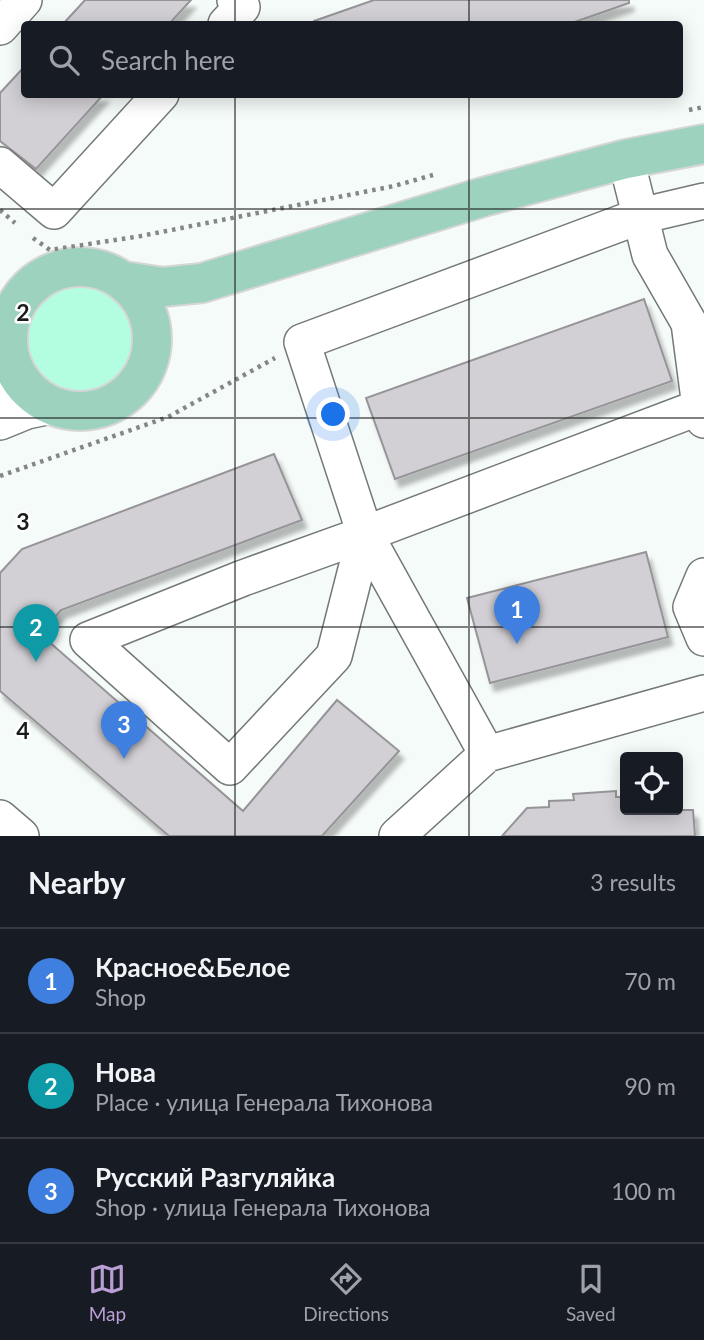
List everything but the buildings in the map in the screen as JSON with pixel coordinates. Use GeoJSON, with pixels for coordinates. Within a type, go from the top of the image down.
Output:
{"type":"FeatureCollection","features":[{"type":"Feature","properties":{"kind":"main road"},"geometry":{"type":"LineString","coordinates":[[124,281],[163,287],[202,283],[483,197],[626,159],[696,127]]}},
{"type":"Feature","properties":{"kind":"main road"},"geometry":{"type":"LineString","coordinates":[[67,268],[97,268],[124,281],[134,290],[145,307],[152,327],[151,356],[142,377],[127,395],[101,409],[70,411],[51,406],[32,393],[5,359],[11,316],[28,289],[39,279],[67,268]]}},
{"type":"Feature","properties":{"kind":"main road"},"geometry":{"type":"LineString","coordinates":[[0,277],[39,279]]}},
{"type":"Feature","properties":{"kind":"main road"},"geometry":{"type":"LineString","coordinates":[[153,341],[169,314],[202,283]]}},
{"type":"Feature","properties":{"kind":"street"},"geometry":{"type":"LineString","coordinates":[[0,27],[24,0]]}},
{"type":"Feature","properties":{"kind":"street"},"geometry":{"type":"LineString","coordinates":[[229,21],[242,7],[235,0]]}},
{"type":"Feature","properties":{"kind":"street"},"geometry":{"type":"LineString","coordinates":[[0,165],[54,211],[157,98]]}},
{"type":"Feature","properties":{"kind":"street"},"geometry":{"type":"LineString","coordinates":[[365,534],[334,656],[230,767],[88,640],[243,578],[703,411],[689,323],[650,256],[626,159]]}},
{"type":"Feature","properties":{"kind":"street"},"geometry":{"type":"LineString","coordinates":[[487,754],[365,534],[302,342],[640,216],[704,201]]}},
{"type":"Feature","properties":{"kind":"street"},"geometry":{"type":"LineString","coordinates":[[0,422],[27,411],[51,406]]}},
{"type":"Feature","properties":{"kind":"street"},"geometry":{"type":"LineString","coordinates":[[704,576],[691,607],[704,638]]}},
{"type":"Feature","properties":{"kind":"street"},"geometry":{"type":"LineString","coordinates":[[397,836],[487,754],[704,694]]}},
{"type":"Feature","properties":{"kind":"street"},"geometry":{"type":"LineString","coordinates":[[0,818],[21,836]]}},
{"type":"Feature","properties":{"kind":"path"},"geometry":{"type":"LineString","coordinates":[[696,127],[704,107]]}},
{"type":"Feature","properties":{"kind":"path"},"geometry":{"type":"LineString","coordinates":[[32,237],[50,250],[128,238],[394,186],[444,172]]}},
{"type":"Feature","properties":{"kind":"path"},"geometry":{"type":"LineString","coordinates":[[0,210],[21,228]]}},
{"type":"Feature","properties":{"kind":"path"},"geometry":{"type":"LineString","coordinates":[[0,476],[168,416],[302,342]]}},
{"type":"Feature","properties":{"kind":"green space"},"geometry":{"type":"Polygon","coordinates":[[[81,277],[105,282],[125,295],[138,315],[143,339],[138,363],[125,383],[105,396],[81,401],[57,396],[37,383],[24,363],[19,339],[24,315],[37,295],[57,282],[81,277]]]}},
{"type":"Feature","properties":{"kind":"place","name":"Красное&Белое"},"geometry":{"type":"Point","coordinates":[517,644]}},
{"type":"Feature","properties":{"kind":"place","name":"Нова"},"geometry":{"type":"Point","coordinates":[36,662]}},
{"type":"Feature","properties":{"kind":"place","name":"Русский Разгуляйка"},"geometry":{"type":"Point","coordinates":[124,759]}}]}
